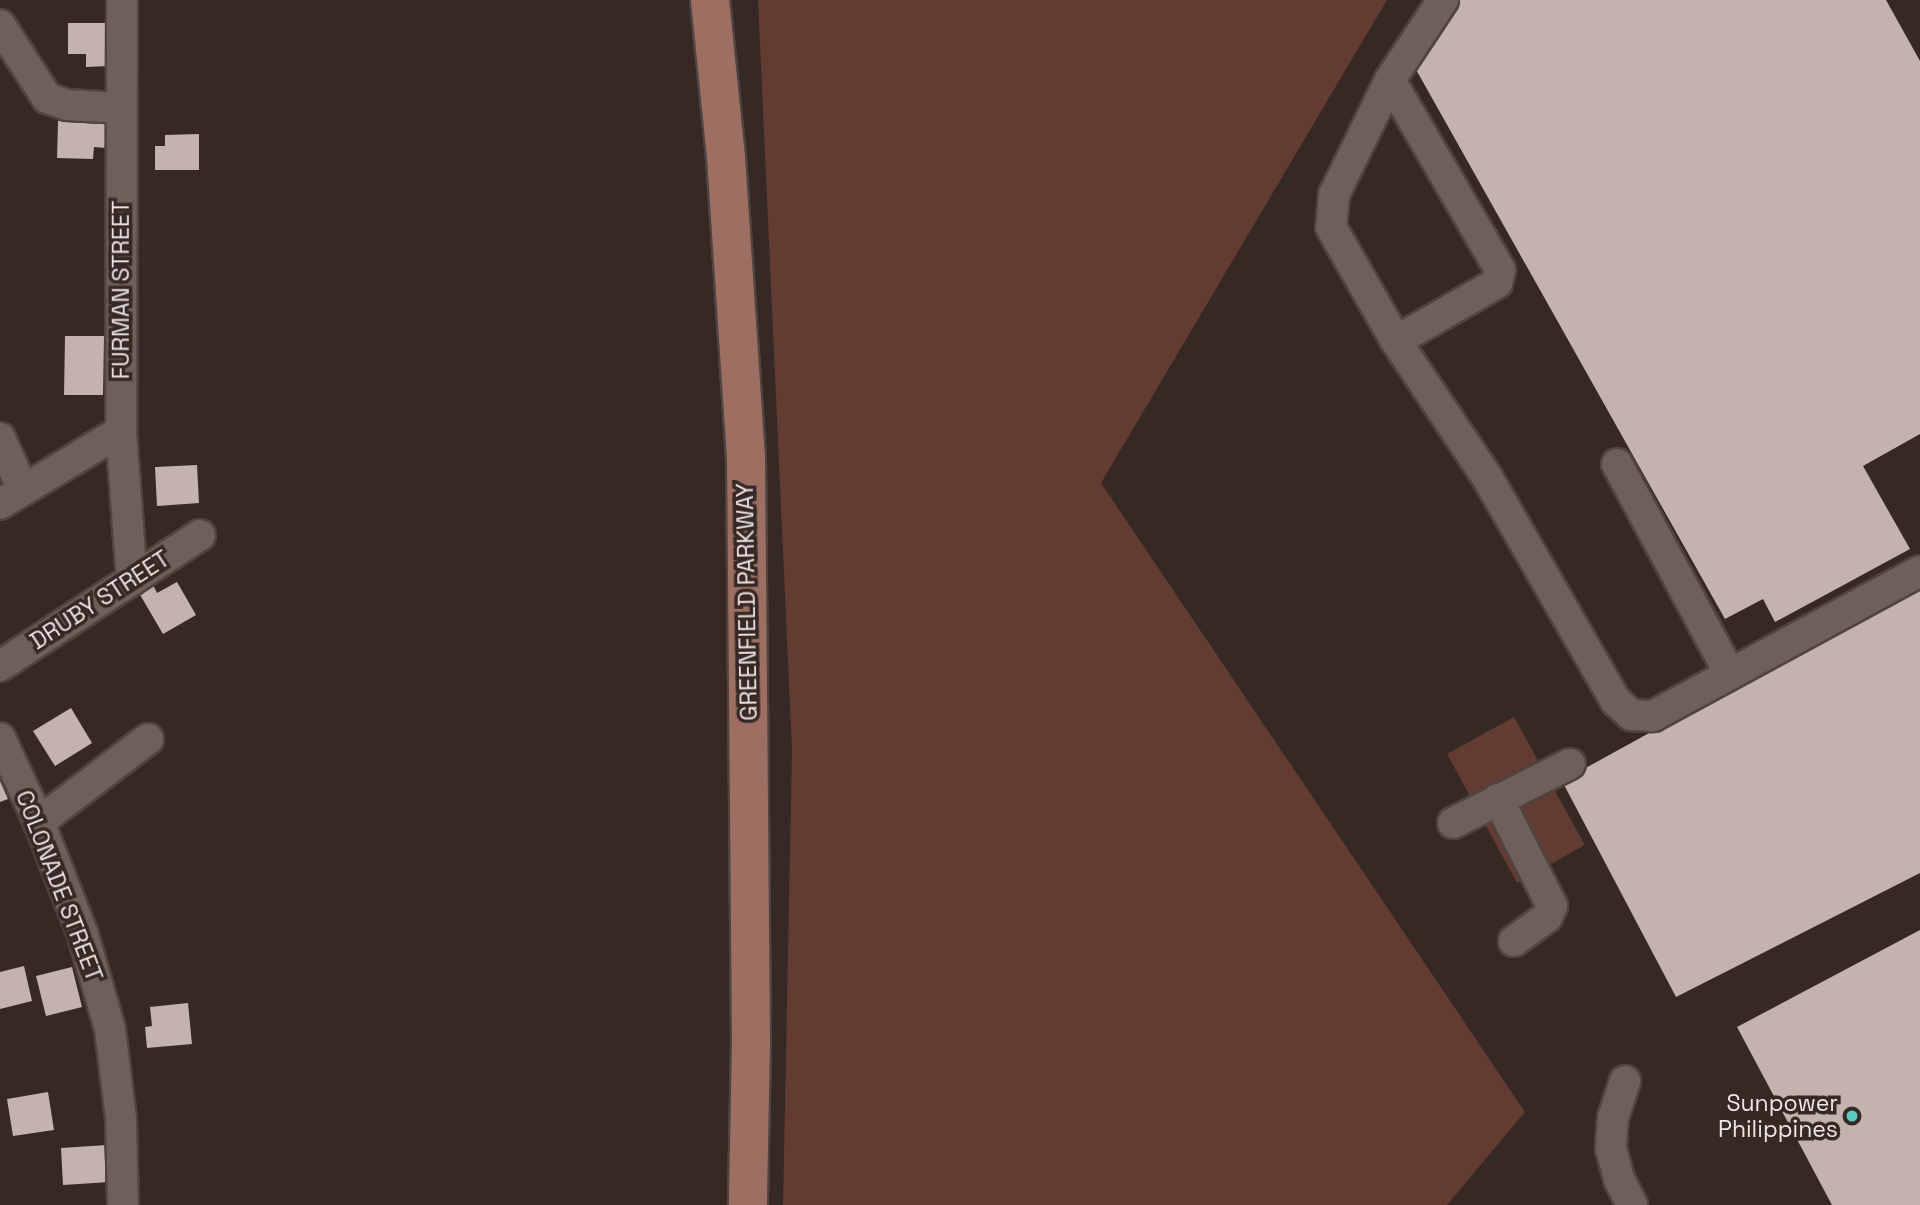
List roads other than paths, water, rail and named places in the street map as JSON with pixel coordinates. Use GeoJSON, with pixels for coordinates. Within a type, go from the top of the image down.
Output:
{"type":"FeatureCollection","features":[{"type":"Feature","properties":{"kind":"main road","name":"GREENFIELD PARKWAY"},"geometry":{"type":"LineString","coordinates":[[710,0],[726,157],[746,457],[751,1042],[748,1205]]}},
{"type":"Feature","properties":{"kind":"street","name":"FURMAN STREET"},"geometry":{"type":"LineString","coordinates":[[122,0],[121,431],[132,580]]}},
{"type":"Feature","properties":{"kind":"street"},"geometry":{"type":"LineString","coordinates":[[1443,0],[1390,80],[1334,195],[1330,209],[1331,227],[1396,341],[1488,477],[1616,701],[1631,715],[1653,716],[1729,672],[1920,571]]}},
{"type":"Feature","properties":{"kind":"street"},"geometry":{"type":"LineString","coordinates":[[0,25],[47,98],[67,104],[121,108]]}},
{"type":"Feature","properties":{"kind":"street"},"geometry":{"type":"LineString","coordinates":[[1390,80],[1500,271],[1497,283],[1396,341]]}},
{"type":"Feature","properties":{"kind":"street"},"geometry":{"type":"LineString","coordinates":[[0,438],[12,497],[121,431]]}},
{"type":"Feature","properties":{"kind":"street"},"geometry":{"type":"LineString","coordinates":[[1617,464],[1729,672]]}},
{"type":"Feature","properties":{"kind":"street","name":"DRUBY STREET"},"geometry":{"type":"LineString","coordinates":[[0,666],[201,535]]}},
{"type":"Feature","properties":{"kind":"street","name":"COLONADE STREET"},"geometry":{"type":"LineString","coordinates":[[0,738],[38,822],[83,935],[110,1028],[121,1119],[123,1205]]}},
{"type":"Feature","properties":{"kind":"street"},"geometry":{"type":"LineString","coordinates":[[38,822],[148,739]]}},
{"type":"Feature","properties":{"kind":"street"},"geometry":{"type":"LineString","coordinates":[[1453,823],[1570,764]]}},
{"type":"Feature","properties":{"kind":"street"},"geometry":{"type":"LineString","coordinates":[[1498,799],[1552,906],[1548,917],[1514,941]]}},
{"type":"Feature","properties":{"kind":"street"},"geometry":{"type":"LineString","coordinates":[[1625,1081],[1613,1117],[1611,1150],[1619,1179],[1632,1205]]}},
{"type":"Feature","properties":{"kind":"place","name":"Sunpower Philippines"},"geometry":{"type":"Point","coordinates":[1852,1116]}}]}
